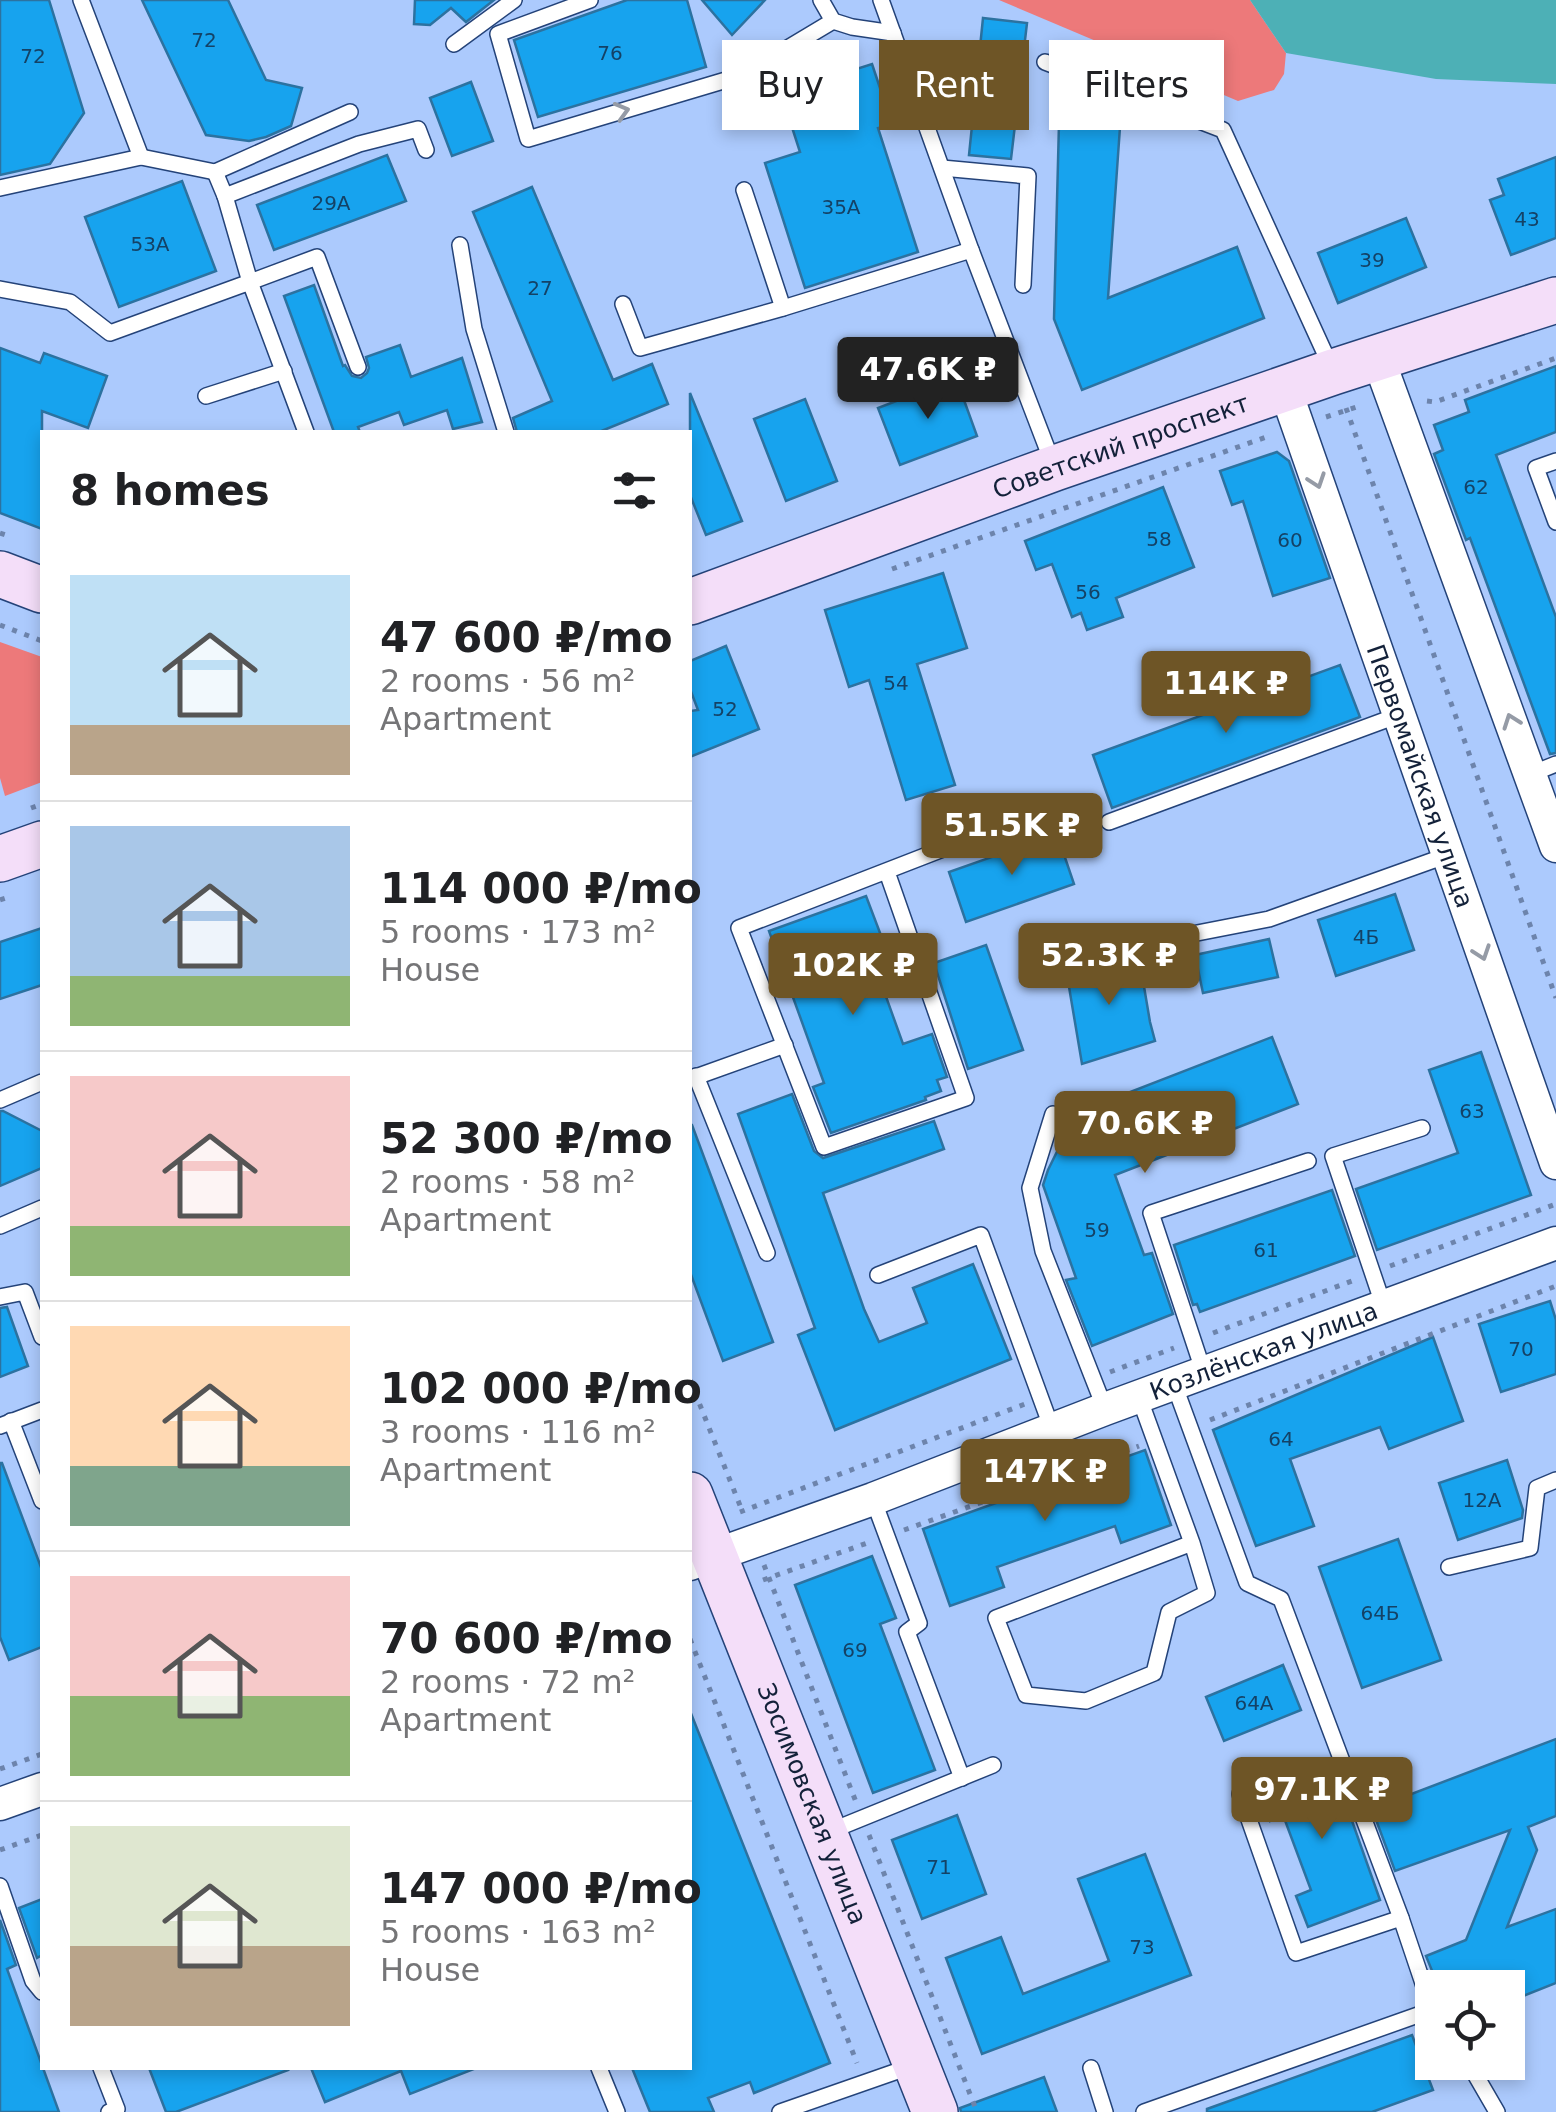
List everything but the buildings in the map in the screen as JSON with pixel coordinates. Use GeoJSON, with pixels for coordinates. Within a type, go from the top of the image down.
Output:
{"type":"FeatureCollection","features":[{"type":"Feature","properties":{"kind":"street","name":"Советский проспект"},"geometry":{"type":"LineString","coordinates":[[692,601],[1055,468],[1340,392],[1556,300]]}},
{"type":"Feature","properties":{"kind":"street"},"geometry":{"type":"LineString","coordinates":[[1385,376],[1543,769],[1556,846]]}},
{"type":"Feature","properties":{"kind":"street","name":"Первомайская улица"},"geometry":{"type":"LineString","coordinates":[[1292,407],[1556,1163]]}},
{"type":"Feature","properties":{"kind":"street"},"geometry":{"type":"LineString","coordinates":[[0,574],[40,589]]}},
{"type":"Feature","properties":{"kind":"street"},"geometry":{"type":"LineString","coordinates":[[0,859],[40,845]]}},
{"type":"Feature","properties":{"kind":"street","name":"Козлёнская улица"},"geometry":{"type":"LineString","coordinates":[[702,1560],[873,1499],[1046,1414],[1104,1410],[1555,1248]]}},
{"type":"Feature","properties":{"kind":"street","name":"Зосимовская улица"},"geometry":{"type":"LineString","coordinates":[[692,1506],[702,1560],[824,1833],[934,2112]]}},
{"type":"Feature","properties":{"kind":"street"},"geometry":{"type":"LineString","coordinates":[[0,1804],[40,1790]]}},
{"type":"Feature","properties":{"kind":"lane"},"geometry":{"type":"LineString","coordinates":[[81,0],[141,157]]}},
{"type":"Feature","properties":{"kind":"lane"},"geometry":{"type":"LineString","coordinates":[[454,44],[514,0]]}},
{"type":"Feature","properties":{"kind":"lane"},"geometry":{"type":"LineString","coordinates":[[590,0],[498,34],[528,139],[743,75],[833,21]]}},
{"type":"Feature","properties":{"kind":"lane"},"geometry":{"type":"LineString","coordinates":[[821,0],[833,21],[893,34]]}},
{"type":"Feature","properties":{"kind":"lane"},"geometry":{"type":"LineString","coordinates":[[881,0],[1055,468]]}},
{"type":"Feature","properties":{"kind":"lane"},"geometry":{"type":"LineString","coordinates":[[1045,62],[1223,130],[1340,392]]}},
{"type":"Feature","properties":{"kind":"lane"},"geometry":{"type":"LineString","coordinates":[[0,188],[141,157],[215,172],[350,112]]}},
{"type":"Feature","properties":{"kind":"lane"},"geometry":{"type":"LineString","coordinates":[[226,196],[359,144],[418,129],[426,150]]}},
{"type":"Feature","properties":{"kind":"lane"},"geometry":{"type":"LineString","coordinates":[[942,168],[1028,176],[1023,284]]}},
{"type":"Feature","properties":{"kind":"lane"},"geometry":{"type":"LineString","coordinates":[[215,172],[226,196],[250,282],[305,430]]}},
{"type":"Feature","properties":{"kind":"lane"},"geometry":{"type":"LineString","coordinates":[[744,190],[783,308]]}},
{"type":"Feature","properties":{"kind":"lane"},"geometry":{"type":"LineString","coordinates":[[460,245],[474,329],[505,430]]}},
{"type":"Feature","properties":{"kind":"lane"},"geometry":{"type":"LineString","coordinates":[[623,304],[640,348],[971,250]]}},
{"type":"Feature","properties":{"kind":"lane"},"geometry":{"type":"LineString","coordinates":[[0,289],[70,302],[110,334],[317,257],[358,367]]}},
{"type":"Feature","properties":{"kind":"lane"},"geometry":{"type":"LineString","coordinates":[[206,396],[284,370]]}},
{"type":"Feature","properties":{"kind":"lane"},"geometry":{"type":"LineString","coordinates":[[1556,461],[1536,468],[1556,522]]}},
{"type":"Feature","properties":{"kind":"lane"},"geometry":{"type":"LineString","coordinates":[[1109,822],[1399,715]]}},
{"type":"Feature","properties":{"kind":"lane"},"geometry":{"type":"LineString","coordinates":[[887,872],[966,1098],[824,1147],[739,928],[1046,809]]}},
{"type":"Feature","properties":{"kind":"lane"},"geometry":{"type":"LineString","coordinates":[[1096,946],[1269,919],[1448,855]]}},
{"type":"Feature","properties":{"kind":"lane"},"geometry":{"type":"LineString","coordinates":[[767,1253],[693,1078],[785,1045]]}},
{"type":"Feature","properties":{"kind":"lane"},"geometry":{"type":"LineString","coordinates":[[0,1100],[40,1083]]}},
{"type":"Feature","properties":{"kind":"lane"},"geometry":{"type":"LineString","coordinates":[[1052,1114],[1030,1188],[1042,1251],[1104,1410]]}},
{"type":"Feature","properties":{"kind":"lane"},"geometry":{"type":"LineString","coordinates":[[1384,1307],[1333,1156],[1422,1128]]}},
{"type":"Feature","properties":{"kind":"lane"},"geometry":{"type":"LineString","coordinates":[[1308,1161],[1151,1213],[1193,1341],[1189,1379],[1246,1582],[1281,1599],[1419,1970]]}},
{"type":"Feature","properties":{"kind":"lane"},"geometry":{"type":"LineString","coordinates":[[0,1226],[40,1209]]}},
{"type":"Feature","properties":{"kind":"lane"},"geometry":{"type":"LineString","coordinates":[[878,1275],[981,1235],[1046,1414]]}},
{"type":"Feature","properties":{"kind":"lane"},"geometry":{"type":"LineString","coordinates":[[0,1297],[25,1292],[40,1332]]}},
{"type":"Feature","properties":{"kind":"lane"},"geometry":{"type":"LineString","coordinates":[[1140,1397],[1192,1542],[1207,1593],[1169,1612],[1154,1673],[1086,1701],[1026,1695],[996,1618],[1192,1542]]}},
{"type":"Feature","properties":{"kind":"lane"},"geometry":{"type":"LineString","coordinates":[[40,1411],[6,1424],[40,1496]]}},
{"type":"Feature","properties":{"kind":"lane"},"geometry":{"type":"LineString","coordinates":[[1449,1567],[1530,1548],[1537,1488],[1556,1480]]}},
{"type":"Feature","properties":{"kind":"lane"},"geometry":{"type":"LineString","coordinates":[[873,1499],[919,1623],[907,1632],[962,1778]]}},
{"type":"Feature","properties":{"kind":"lane"},"geometry":{"type":"LineString","coordinates":[[824,1833],[993,1765]]}},
{"type":"Feature","properties":{"kind":"lane"},"geometry":{"type":"LineString","coordinates":[[1240,1794],[1296,1952],[1402,1918]]}},
{"type":"Feature","properties":{"kind":"lane"},"geometry":{"type":"LineString","coordinates":[[0,1886],[39,1983]]}},
{"type":"Feature","properties":{"kind":"lane"},"geometry":{"type":"LineString","coordinates":[[1144,2112],[1415,2016]]}},
{"type":"Feature","properties":{"kind":"lane"},"geometry":{"type":"LineString","coordinates":[[780,2112],[916,2064]]}},
{"type":"Feature","properties":{"kind":"lane"},"geometry":{"type":"LineString","coordinates":[[1091,2068],[1105,2112]]}},
{"type":"Feature","properties":{"kind":"lane"},"geometry":{"type":"LineString","coordinates":[[102,2070],[117,2109],[110,2112]]}},
{"type":"Feature","properties":{"kind":"lane"},"geometry":{"type":"LineString","coordinates":[[600,2070],[616,2112]]}},
{"type":"Feature","properties":{"kind":"lane"},"geometry":{"type":"LineString","coordinates":[[1478,2080],[1497,2112]]}},
{"type":"Feature","properties":{"kind":"lane"},"geometry":{"type":"LineString","coordinates":[[831,2094],[838,2112]]}},
{"type":"Feature","properties":{"kind":"path"},"geometry":{"type":"LineString","coordinates":[[886,572],[1292,407],[1385,376],[1435,402],[1556,358]]}},
{"type":"Feature","properties":{"kind":"path"},"geometry":{"type":"LineString","coordinates":[[1340,392],[1556,998]]}},
{"type":"Feature","properties":{"kind":"path"},"geometry":{"type":"LineString","coordinates":[[0,625],[40,640]]}},
{"type":"Feature","properties":{"kind":"path"},"geometry":{"type":"LineString","coordinates":[[1092,1379],[1556,1204]]}},
{"type":"Feature","properties":{"kind":"path"},"geometry":{"type":"LineString","coordinates":[[692,1385],[742,1511],[1046,1414]]}},
{"type":"Feature","properties":{"kind":"path"},"geometry":{"type":"LineString","coordinates":[[692,1645],[865,2082]]}},
{"type":"Feature","properties":{"kind":"path"},"geometry":{"type":"LineString","coordinates":[[0,1768],[40,1755]]}},
{"type":"Feature","properties":{"kind":"path"},"geometry":{"type":"LineString","coordinates":[[0,1850],[40,1836]]}},
{"type":"Feature","properties":{"kind":"shaded area"},"geometry":{"type":"Polygon","coordinates":[[[999,0],[1250,0],[1286,53],[1284,74],[1274,90],[1238,101],[1224,95],[1224,40],[1094,40],[999,0]]]}},
{"type":"Feature","properties":{"kind":"shaded area"},"geometry":{"type":"Polygon","coordinates":[[[1250,0],[1556,0],[1556,84],[1436,79],[1286,53],[1250,0]]]}},
{"type":"Feature","properties":{"kind":"shaded area"},"geometry":{"type":"Polygon","coordinates":[[[0,642],[40,656],[40,783],[5,796],[0,778],[0,642]]]}}]}
